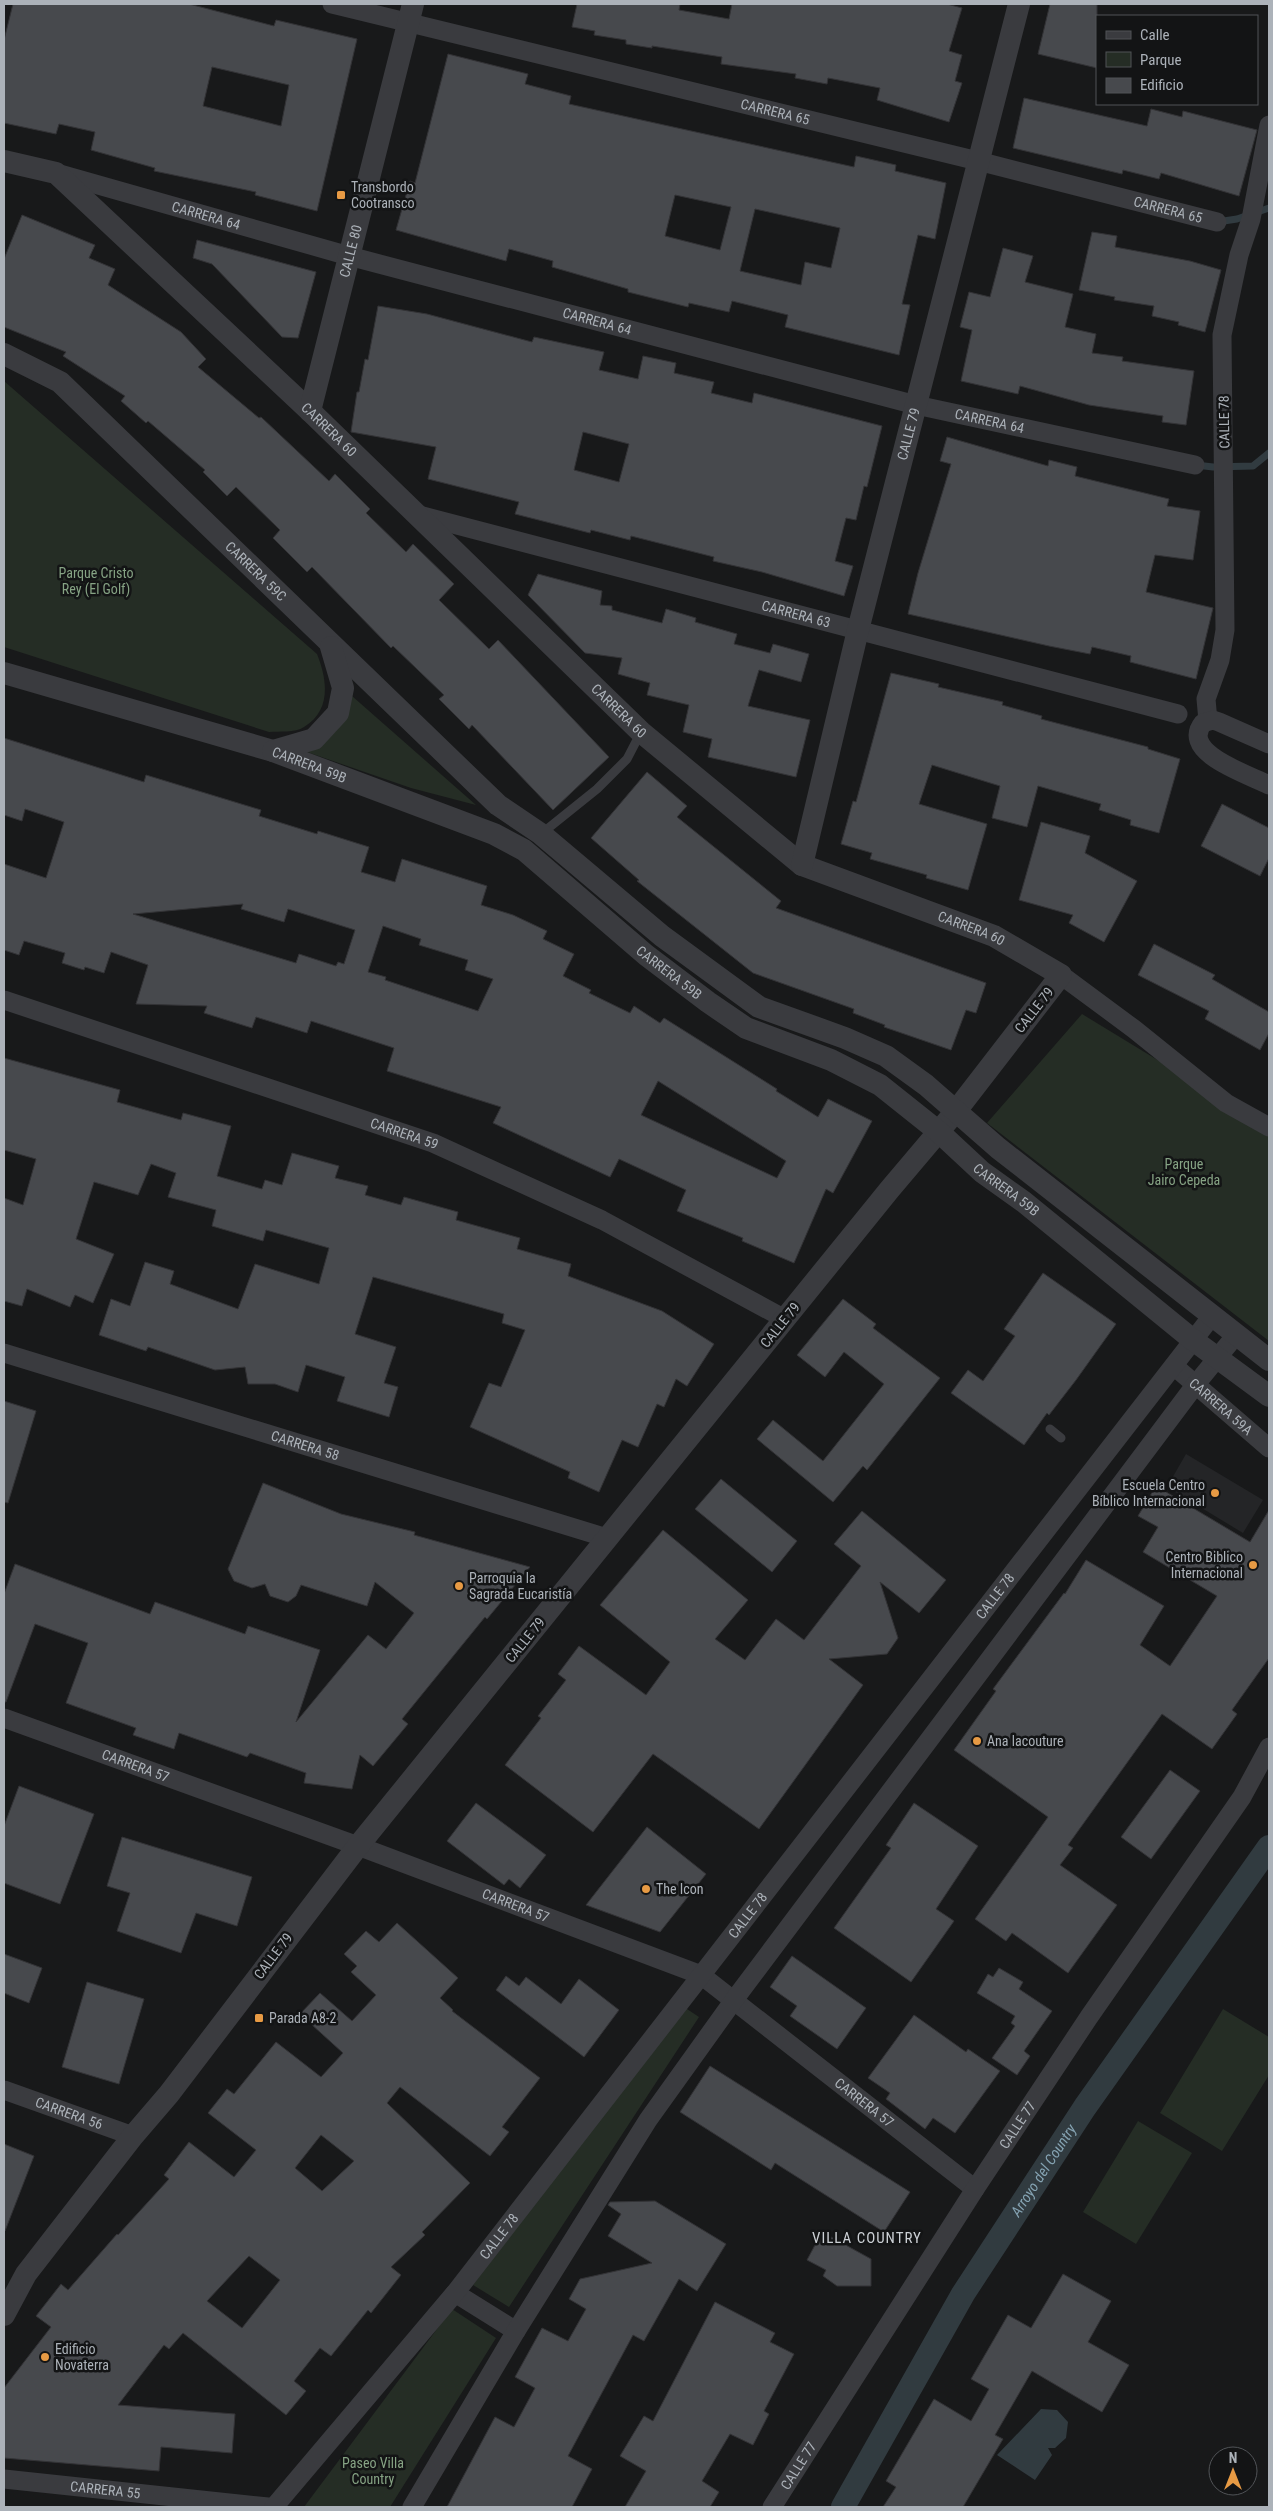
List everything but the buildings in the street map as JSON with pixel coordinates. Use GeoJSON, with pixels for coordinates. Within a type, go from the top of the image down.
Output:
{"type":"FeatureCollection","features":[{"type":"Feature","properties":{"kind":"street","name":"CARRERA 65"},"geometry":{"type":"LineString","coordinates":[[332,4],[411,14],[1217,222]]}},
{"type":"Feature","properties":{"kind":"street","name":"CALLE 79"},"geometry":{"type":"LineString","coordinates":[[802,865],[858,630],[1018,4]]}},
{"type":"Feature","properties":{"kind":"street","name":"CALLE 80"},"geometry":{"type":"LineString","coordinates":[[310,411],[411,14]]}},
{"type":"Feature","properties":{"kind":"street","name":"CALLE 78"},"geometry":{"type":"LineString","coordinates":[[1208,721],[1206,699],[1220,660],[1225,630],[1222,336],[1239,255],[1251,219],[1269,125]]}},
{"type":"Feature","properties":{"kind":"street","name":"CARRERA 64"},"geometry":{"type":"LineString","coordinates":[[4,161],[56,173],[349,256],[916,405],[1195,465]]}},
{"type":"Feature","properties":{"kind":"street","name":"CARRERA 60"},"geometry":{"type":"LineString","coordinates":[[56,173],[310,411],[413,514],[641,732],[802,865],[994,936],[1061,975],[1134,1029],[1226,1103],[1269,1127]]}},
{"type":"Feature","properties":{"kind":"street","name":"CARRERA 59C"},"geometry":{"type":"LineString","coordinates":[[4,354],[60,382],[331,647],[498,805]]}},
{"type":"Feature","properties":{"kind":"street","name":"CARRERA 63"},"geometry":{"type":"LineString","coordinates":[[413,514],[1178,714]]}},
{"type":"Feature","properties":{"kind":"street"},"geometry":{"type":"LineString","coordinates":[[273,751],[314,739],[338,713],[343,688],[331,647]]}},
{"type":"Feature","properties":{"kind":"street","name":"CARRERA 59B"},"geometry":{"type":"LineString","coordinates":[[4,673],[273,751],[494,834],[524,850],[646,955],[746,1028],[831,1060],[880,1085],[939,1132],[982,1172],[1024,1202],[1218,1359],[1269,1396]]}},
{"type":"Feature","properties":{"kind":"street"},"geometry":{"type":"LineString","coordinates":[[1269,744],[1219,722],[1208,721],[1199,728],[1198,733],[1198,744],[1202,750],[1269,785]]}},
{"type":"Feature","properties":{"kind":"street","name":"CARRERA 59B"},"geometry":{"type":"LineString","coordinates":[[498,805],[541,834],[662,936],[758,1007],[845,1038],[886,1056],[926,1085],[998,1148],[1269,1360]]}},
{"type":"Feature","properties":{"kind":"street"},"geometry":{"type":"LineString","coordinates":[[646,955],[662,936]]}},
{"type":"Feature","properties":{"kind":"street","name":"CALLE 79"},"geometry":{"type":"LineString","coordinates":[[4,2315],[26,2274],[168,2094],[358,1846],[939,1132],[1061,975]]}},
{"type":"Feature","properties":{"kind":"street","name":"CARRERA 59"},"geometry":{"type":"LineString","coordinates":[[4,1000],[432,1144],[602,1220],[785,1319]]}},
{"type":"Feature","properties":{"kind":"street","name":"CALLE 78"},"geometry":{"type":"LineString","coordinates":[[274,2507],[455,2293],[1212,1316]]}},
{"type":"Feature","properties":{"kind":"street"},"geometry":{"type":"LineString","coordinates":[[412,2507],[516,2331],[648,2120],[734,2000],[1196,1384],[1236,1335]]}},
{"type":"Feature","properties":{"kind":"street","name":"CARRERA 58"},"geometry":{"type":"LineString","coordinates":[[4,1353],[607,1538]]}},
{"type":"Feature","properties":{"kind":"street","name":"CARRERA 59A"},"geometry":{"type":"LineString","coordinates":[[1174,1366],[1269,1448]]}},
{"type":"Feature","properties":{"kind":"street","name":"CARRERA 57"},"geometry":{"type":"LineString","coordinates":[[4,1718],[358,1846],[701,1975],[974,2189]]}},
{"type":"Feature","properties":{"kind":"street","name":"CALLE 77"},"geometry":{"type":"LineString","coordinates":[[772,2507],[974,2189],[1089,2017],[1242,1797],[1269,1747]]}},
{"type":"Feature","properties":{"kind":"street","name":"CARRERA 56"},"geometry":{"type":"LineString","coordinates":[[4,2090],[133,2136]]}},
{"type":"Feature","properties":{"kind":"street"},"geometry":{"type":"LineString","coordinates":[[455,2293],[516,2331]]}},
{"type":"Feature","properties":{"kind":"street","name":"CARRERA 55"},"geometry":{"type":"LineString","coordinates":[[4,2480],[268,2507]]}},
{"type":"Feature","properties":{"kind":"lane"},"geometry":{"type":"LineString","coordinates":[[541,834],[597,789],[627,759],[641,732]]}},
{"type":"Feature","properties":{"kind":"lane"},"geometry":{"type":"LineString","coordinates":[[1050,1429],[1061,1438]]}},
{"type":"Feature","properties":{"kind":"shaded area","name":"Escuela Centro Bíblico Internacional"},"geometry":{"type":"Polygon","coordinates":[[[1186,1454],[1263,1500],[1243,1533],[1167,1487],[1186,1454]]]}},
{"type":"Feature","properties":{"kind":"shaded area"},"geometry":{"type":"Polygon","coordinates":[[[1041,2409],[1057,2410],[1068,2422],[1066,2438],[1055,2448],[1048,2448],[1052,2455],[1035,2480],[997,2455],[1041,2409]]]}},
{"type":"Feature","properties":{"kind":"green space","name":"Parque Cristo Rey (El Golf)"},"geometry":{"type":"Polygon","coordinates":[[[4,381],[317,654],[325,684],[325,694],[319,712],[313,720],[300,729],[269,732],[4,647],[4,381]]]}},
{"type":"Feature","properties":{"kind":"green space"},"geometry":{"type":"Polygon","coordinates":[[[352,696],[476,805],[411,788],[304,751],[331,736],[336,731],[341,725],[352,696]]]}},
{"type":"Feature","properties":{"kind":"green space","name":"Parque Jairo Cepeda"},"geometry":{"type":"Polygon","coordinates":[[[1082,1014],[1269,1128],[1269,1341],[987,1123],[1082,1014]]]}},
{"type":"Feature","properties":{"kind":"green space"},"geometry":{"type":"Polygon","coordinates":[[[684,2007],[699,2017],[509,2307],[473,2285],[684,2007]]]}},
{"type":"Feature","properties":{"kind":"green space"},"geometry":{"type":"Polygon","coordinates":[[[1223,2009],[1269,2037],[1269,2075],[1222,2151],[1160,2113],[1223,2009]]]}},
{"type":"Feature","properties":{"kind":"green space"},"geometry":{"type":"Polygon","coordinates":[[[1138,2121],[1192,2153],[1136,2244],[1083,2212],[1138,2121]]]}},
{"type":"Feature","properties":{"kind":"green space","name":"Paseo Villa Country"},"geometry":{"type":"Polygon","coordinates":[[[452,2309],[496,2338],[390,2507],[304,2507],[452,2309]]]}},
{"type":"Feature","properties":{"kind":"waterway"},"geometry":{"type":"LineString","coordinates":[[1217,222],[1237,219],[1269,208]]}},
{"type":"Feature","properties":{"kind":"waterway"},"geometry":{"type":"LineString","coordinates":[[1196,465],[1213,467],[1253,466],[1269,453]]}},
{"type":"Feature","properties":{"kind":"waterway","name":"Arroyo del Country"},"geometry":{"type":"LineString","coordinates":[[843,2507],[963,2294],[1085,2107],[1269,1847]]}},
{"type":"Feature","properties":{"kind":"place","name":"Transbordo Cootransco"},"geometry":{"type":"Point","coordinates":[341,195]}},
{"type":"Feature","properties":{"kind":"place","name":"Escuela Centro Bíblico Internacional"},"geometry":{"type":"Point","coordinates":[1215,1493]}},
{"type":"Feature","properties":{"kind":"place","name":"Centro Biblico Internacional"},"geometry":{"type":"Point","coordinates":[1253,1565]}},
{"type":"Feature","properties":{"kind":"place","name":"Parroquia la Sagrada Eucaristía"},"geometry":{"type":"Point","coordinates":[459,1586]}},
{"type":"Feature","properties":{"kind":"place","name":"Ana lacouture"},"geometry":{"type":"Point","coordinates":[977,1741]}},
{"type":"Feature","properties":{"kind":"place","name":"The Icon"},"geometry":{"type":"Point","coordinates":[646,1889]}},
{"type":"Feature","properties":{"kind":"place","name":"Parada A8-2"},"geometry":{"type":"Point","coordinates":[259,2018]}},
{"type":"Feature","properties":{"kind":"place","name":"Edificio Novaterra"},"geometry":{"type":"Point","coordinates":[45,2357]}},
{"type":"Feature","properties":{"kind":"district","name":"VILLA COUNTRY"},"geometry":{"type":"Point","coordinates":[867,2238]}}]}
